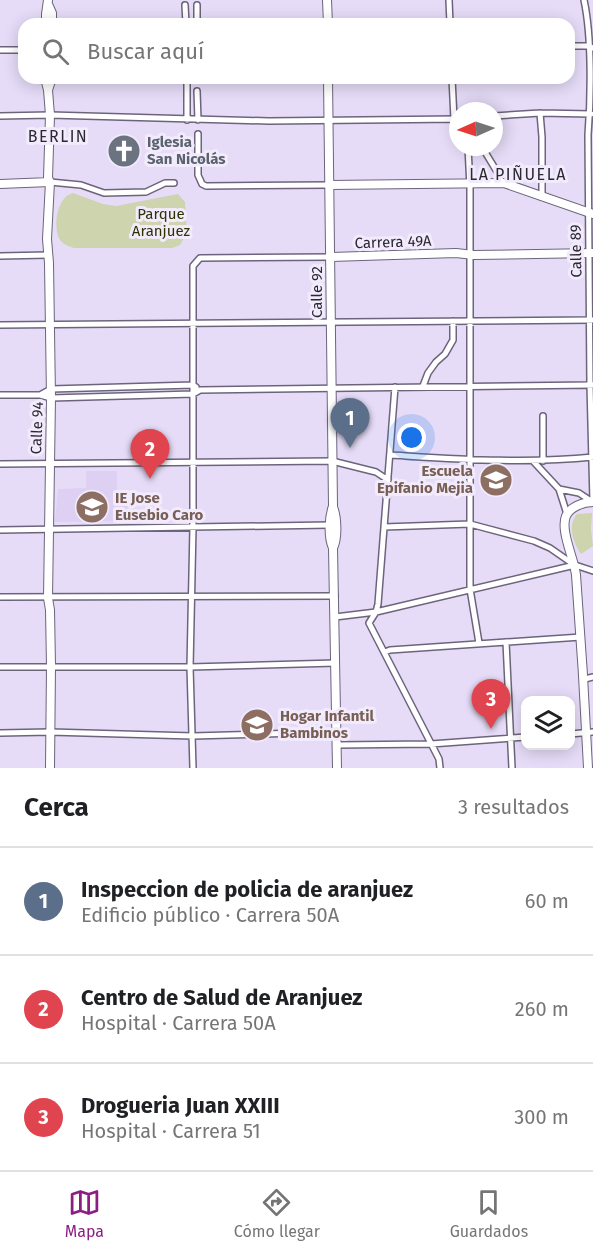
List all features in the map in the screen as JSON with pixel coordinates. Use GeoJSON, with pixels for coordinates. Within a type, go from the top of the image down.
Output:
{"type":"FeatureCollection","features":[{"type":"Feature","properties":{"kind":"street"},"geometry":{"type":"LineString","coordinates":[[327,0],[328,18]]}},
{"type":"Feature","properties":{"kind":"street"},"geometry":{"type":"LineString","coordinates":[[449,0],[450,18]]}},
{"type":"Feature","properties":{"kind":"street","name":"Calle 89"},"geometry":{"type":"LineString","coordinates":[[584,0],[591,47],[591,114],[588,135],[591,214],[593,502]]}},
{"type":"Feature","properties":{"kind":"street"},"geometry":{"type":"LineString","coordinates":[[46,18],[48,2]]}},
{"type":"Feature","properties":{"kind":"street"},"geometry":{"type":"LineString","coordinates":[[48,2],[52,18]]}},
{"type":"Feature","properties":{"kind":"street"},"geometry":{"type":"LineString","coordinates":[[197,4],[197,18]]}},
{"type":"Feature","properties":{"kind":"street"},"geometry":{"type":"LineString","coordinates":[[186,5],[186,18]]}},
{"type":"Feature","properties":{"kind":"street"},"geometry":{"type":"LineString","coordinates":[[575,46],[591,47]]}},
{"type":"Feature","properties":{"kind":"street"},"geometry":{"type":"LineString","coordinates":[[0,50],[18,50]]}},
{"type":"Feature","properties":{"kind":"street","name":"Calle 94"},"geometry":{"type":"LineString","coordinates":[[46,84],[50,115],[48,178],[50,183],[48,255],[51,394],[48,598],[51,666],[50,768]]}},
{"type":"Feature","properties":{"kind":"street","name":"Calle 94"},"geometry":{"type":"LineString","coordinates":[[48,90],[50,84]]}},
{"type":"Feature","properties":{"kind":"street"},"geometry":{"type":"LineString","coordinates":[[187,84],[187,120]]}},
{"type":"Feature","properties":{"kind":"street","name":"Calle 92"},"geometry":{"type":"LineString","coordinates":[[328,84],[332,461],[336,543],[333,548]]}},
{"type":"Feature","properties":{"kind":"street"},"geometry":{"type":"LineString","coordinates":[[453,84],[455,102]]}},
{"type":"Feature","properties":{"kind":"street"},"geometry":{"type":"LineString","coordinates":[[197,90],[198,120]]}},
{"type":"Feature","properties":{"kind":"street"},"geometry":{"type":"LineString","coordinates":[[503,115],[540,113],[591,114]]}},
{"type":"Feature","properties":{"kind":"street"},"geometry":{"type":"LineString","coordinates":[[540,113],[542,197]]}},
{"type":"Feature","properties":{"kind":"street"},"geometry":{"type":"LineString","coordinates":[[0,116],[50,115],[187,120],[449,120]]}},
{"type":"Feature","properties":{"kind":"street"},"geometry":{"type":"LineString","coordinates":[[198,134],[198,175],[202,184],[210,187],[501,182],[591,214]]}},
{"type":"Feature","properties":{"kind":"street"},"geometry":{"type":"LineString","coordinates":[[468,156],[470,589],[479,643]]}},
{"type":"Feature","properties":{"kind":"street"},"geometry":{"type":"LineString","coordinates":[[487,156],[501,182]]}},
{"type":"Feature","properties":{"kind":"street"},"geometry":{"type":"LineString","coordinates":[[0,184],[81,185],[104,193],[122,193],[146,192],[165,183],[174,183]]}},
{"type":"Feature","properties":{"kind":"street","name":"Carrera 49A"},"geometry":{"type":"LineString","coordinates":[[193,322],[193,270],[195,261],[200,258],[591,253]]}},
{"type":"Feature","properties":{"kind":"street"},"geometry":{"type":"LineString","coordinates":[[0,256],[48,255]]}},
{"type":"Feature","properties":{"kind":"street"},"geometry":{"type":"LineString","coordinates":[[0,325],[591,320]]}},
{"type":"Feature","properties":{"kind":"street"},"geometry":{"type":"LineString","coordinates":[[423,386],[428,373],[446,354],[453,340],[453,321]]}},
{"type":"Feature","properties":{"kind":"street"},"geometry":{"type":"LineString","coordinates":[[193,322],[190,667],[193,768]]}},
{"type":"Feature","properties":{"kind":"street"},"geometry":{"type":"LineString","coordinates":[[0,395],[40,395],[193,385],[200,390]]}},
{"type":"Feature","properties":{"kind":"street"},"geometry":{"type":"LineString","coordinates":[[51,394],[193,394],[200,390],[591,385]]}},
{"type":"Feature","properties":{"kind":"street"},"geometry":{"type":"LineString","coordinates":[[395,387],[376,612],[369,623],[439,759],[440,768]]}},
{"type":"Feature","properties":{"kind":"street"},"geometry":{"type":"LineString","coordinates":[[543,416],[543,461]]}},
{"type":"Feature","properties":{"kind":"street"},"geometry":{"type":"LineString","coordinates":[[391,455],[470,460],[543,461],[592,457]]}},
{"type":"Feature","properties":{"kind":"street"},"geometry":{"type":"LineString","coordinates":[[533,460],[559,489],[567,514],[564,526],[575,565],[581,637],[589,678],[588,768]]}},
{"type":"Feature","properties":{"kind":"street"},"geometry":{"type":"LineString","coordinates":[[0,464],[332,461],[376,472],[388,480]]}},
{"type":"Feature","properties":{"kind":"street"},"geometry":{"type":"LineString","coordinates":[[559,489],[579,493],[593,502]]}},
{"type":"Feature","properties":{"kind":"street"},"geometry":{"type":"LineString","coordinates":[[567,514],[582,504],[593,502]]}},
{"type":"Feature","properties":{"kind":"street","name":"Calle 92"},"geometry":{"type":"LineString","coordinates":[[333,506],[330,513],[330,525],[333,548],[338,768]]}},
{"type":"Feature","properties":{"kind":"street"},"geometry":{"type":"LineString","coordinates":[[384,527],[470,524],[534,541],[556,551],[575,565],[593,571]]}},
{"type":"Feature","properties":{"kind":"street"},"geometry":{"type":"LineString","coordinates":[[0,530],[330,525]]}},
{"type":"Feature","properties":{"kind":"street"},"geometry":{"type":"LineString","coordinates":[[335,617],[376,612],[575,565]]}},
{"type":"Feature","properties":{"kind":"street"},"geometry":{"type":"LineString","coordinates":[[0,597],[334,596]]}},
{"type":"Feature","properties":{"kind":"street"},"geometry":{"type":"LineString","coordinates":[[385,652],[479,643],[581,637]]}},
{"type":"Feature","properties":{"kind":"street"},"geometry":{"type":"LineString","coordinates":[[506,642],[512,768]]}},
{"type":"Feature","properties":{"kind":"street"},"geometry":{"type":"LineString","coordinates":[[0,667],[190,667],[336,663]]}},
{"type":"Feature","properties":{"kind":"street"},"geometry":{"type":"LineString","coordinates":[[0,733],[193,736],[337,732]]}},
{"type":"Feature","properties":{"kind":"street"},"geometry":{"type":"LineString","coordinates":[[575,734],[590,733]]}},
{"type":"Feature","properties":{"kind":"street"},"geometry":{"type":"LineString","coordinates":[[337,745],[431,744],[521,737]]}},
{"type":"Feature","properties":{"kind":"shaded area","name":"IE Jose Eusebio Caro"},"geometry":{"type":"Polygon","coordinates":[[[86,471],[117,471],[117,493],[128,493],[127,521],[55,522],[58,489],[86,488],[86,471]]]}},
{"type":"Feature","properties":{"kind":"green space","name":"Parque Aranjuez"},"geometry":{"type":"Polygon","coordinates":[[[73,193],[103,204],[116,206],[178,194],[185,202],[187,233],[180,245],[172,248],[74,248],[59,239],[56,224],[60,205],[68,195],[73,193]]]}},
{"type":"Feature","properties":{"kind":"green space"},"geometry":{"type":"Polygon","coordinates":[[[592,513],[593,546],[581,554],[574,539],[572,524],[577,514],[592,513]]]}},
{"type":"Feature","properties":{"kind":"place","name":"Iglesia San Nicolás"},"geometry":{"type":"Point","coordinates":[124,151]}},
{"type":"Feature","properties":{"kind":"place","name":"Inspeccion de policia de aranjuez"},"geometry":{"type":"Point","coordinates":[350,448]}},
{"type":"Feature","properties":{"kind":"place","name":"Centro de Salud de Aranjuez"},"geometry":{"type":"Point","coordinates":[150,479]}},
{"type":"Feature","properties":{"kind":"place","name":"Escuela Epifanio Mejia"},"geometry":{"type":"Point","coordinates":[496,480]}},
{"type":"Feature","properties":{"kind":"place","name":"IE Jose Eusebio Caro"},"geometry":{"type":"Point","coordinates":[92,507]}},
{"type":"Feature","properties":{"kind":"place","name":"Hogar Infantil Bambinos"},"geometry":{"type":"Point","coordinates":[257,725]}},
{"type":"Feature","properties":{"kind":"place","name":"Drogueria Juan XXIII"},"geometry":{"type":"Point","coordinates":[491,729]}},
{"type":"Feature","properties":{"kind":"district","name":"BERLIN"},"geometry":{"type":"Point","coordinates":[58,136]}},
{"type":"Feature","properties":{"kind":"district","name":"LA PIÑUELA"},"geometry":{"type":"Point","coordinates":[518,174]}}]}
